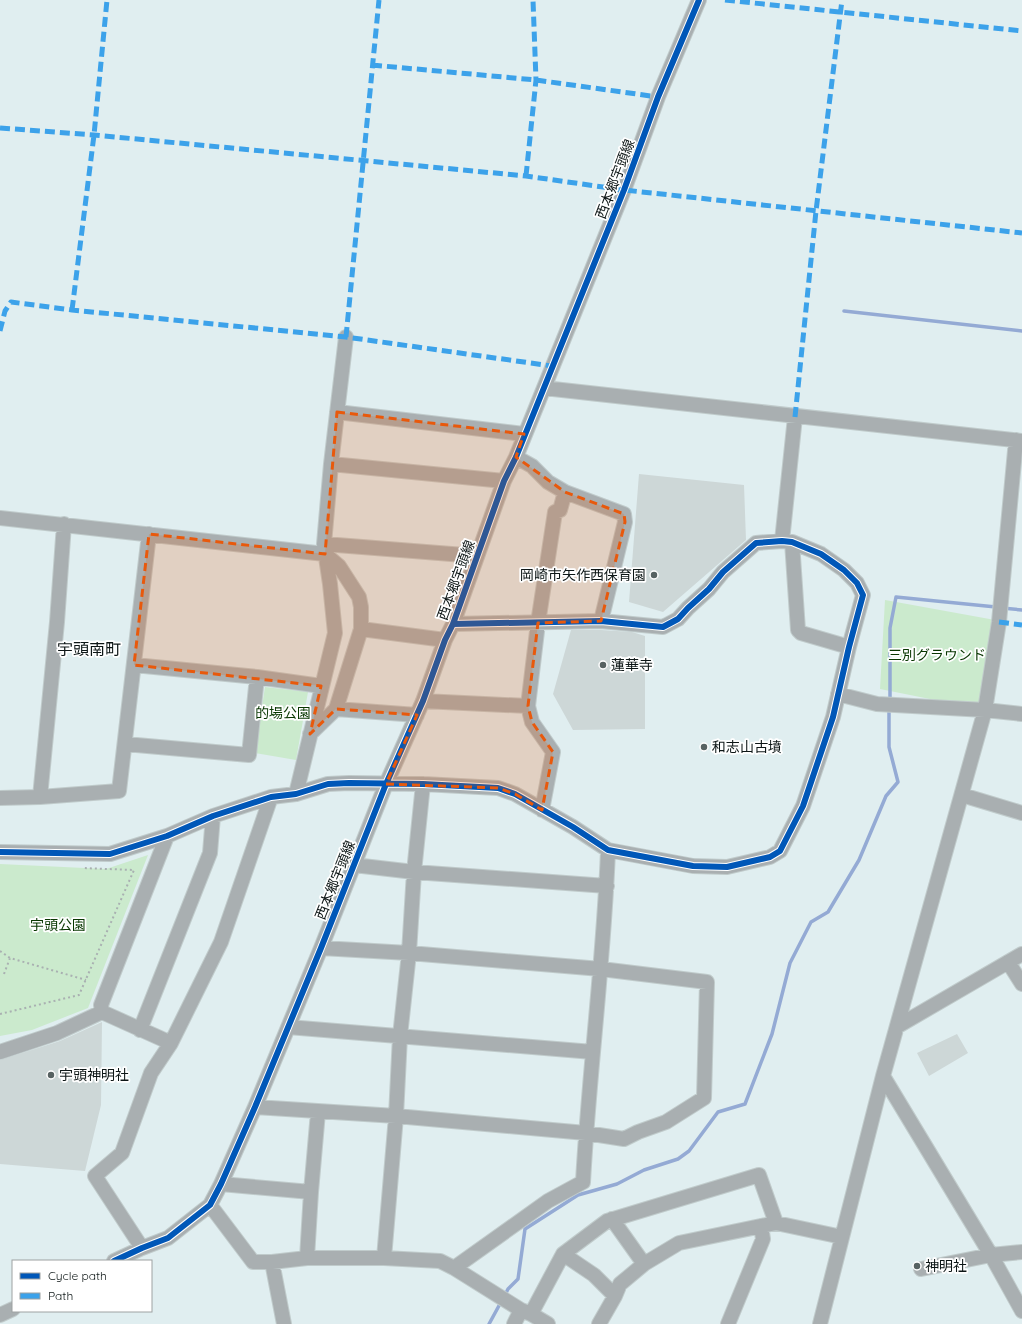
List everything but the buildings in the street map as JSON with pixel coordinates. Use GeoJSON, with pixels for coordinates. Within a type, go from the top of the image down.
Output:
{"type":"FeatureCollection","features":[{"type":"Feature","properties":{"kind":"street","name":"西本郷宇頭線"},"geometry":{"type":"LineString","coordinates":[[544,388],[624,190],[658,97],[699,0]]}},
{"type":"Feature","properties":{"kind":"street"},"geometry":{"type":"LineString","coordinates":[[296,794],[334,633],[330,584],[324,549],[331,464],[346,337]]}},
{"type":"Feature","properties":{"kind":"street"},"geometry":{"type":"LineString","coordinates":[[337,412],[524,434],[544,388],[1019,441],[999,622],[985,710],[883,1076],[820,1324]]}},
{"type":"Feature","properties":{"kind":"street"},"geometry":{"type":"LineString","coordinates":[[795,417],[787,542],[798,630],[801,633],[849,647]]}},
{"type":"Feature","properties":{"kind":"street","name":"西本郷宇頭線"},"geometry":{"type":"LineString","coordinates":[[116,1260],[168,1238],[210,1205],[221,1184],[255,1107],[321,948],[386,784],[423,701],[445,640],[453,624],[504,481],[516,457],[524,434]]}},
{"type":"Feature","properties":{"kind":"street"},"geometry":{"type":"LineString","coordinates":[[516,457],[532,466],[548,482],[565,492],[624,514],[625,522],[601,621]]}},
{"type":"Feature","properties":{"kind":"street"},"geometry":{"type":"LineString","coordinates":[[331,464],[504,481]]}},
{"type":"Feature","properties":{"kind":"street"},"geometry":{"type":"LineString","coordinates":[[542,810],[553,752],[532,722],[528,706],[538,623],[555,512],[560,510],[565,492]]}},
{"type":"Feature","properties":{"kind":"street"},"geometry":{"type":"LineString","coordinates":[[0,518],[148,534],[324,549],[477,556]]}},
{"type":"Feature","properties":{"kind":"street"},"geometry":{"type":"LineString","coordinates":[[40,797],[57,622],[64,524]]}},
{"type":"Feature","properties":{"kind":"street"},"geometry":{"type":"LineString","coordinates":[[0,798],[40,797],[119,791],[148,534]]}},
{"type":"Feature","properties":{"kind":"street"},"geometry":{"type":"LineString","coordinates":[[0,852],[110,854],[167,836],[213,816],[271,797],[296,794],[328,784],[423,784],[498,788],[515,794],[573,827],[608,850],[693,866],[727,867],[770,857],[780,851],[802,806],[833,717],[863,595],[857,583],[844,570],[821,554],[787,542],[756,543],[723,572],[709,589],[688,608],[678,620],[663,627],[601,621],[453,624]]}},
{"type":"Feature","properties":{"kind":"street"},"geometry":{"type":"LineString","coordinates":[[310,734],[336,709],[360,629],[361,607],[359,597],[339,566],[324,549]]}},
{"type":"Feature","properties":{"kind":"street"},"geometry":{"type":"LineString","coordinates":[[360,629],[445,640]]}},
{"type":"Feature","properties":{"kind":"street"},"geometry":{"type":"LineString","coordinates":[[134,665],[257,677],[321,686]]}},
{"type":"Feature","properties":{"kind":"street"},"geometry":{"type":"LineString","coordinates":[[125,744],[249,755],[257,677]]}},
{"type":"Feature","properties":{"kind":"street"},"geometry":{"type":"LineString","coordinates":[[838,694],[877,704],[985,710],[1022,714]]}},
{"type":"Feature","properties":{"kind":"street"},"geometry":{"type":"LineString","coordinates":[[423,701],[528,706]]}},
{"type":"Feature","properties":{"kind":"street"},"geometry":{"type":"LineString","coordinates":[[336,709],[416,715]]}},
{"type":"Feature","properties":{"kind":"street"},"geometry":{"type":"LineString","coordinates":[[384,1258],[396,1116],[400,1036],[409,953],[414,872],[423,784]]}},
{"type":"Feature","properties":{"kind":"street"},"geometry":{"type":"LineString","coordinates":[[962,795],[1022,813]]}},
{"type":"Feature","properties":{"kind":"street"},"geometry":{"type":"LineString","coordinates":[[142,1248],[95,1176],[122,1153],[151,1073],[171,1044],[221,942],[271,797]]}},
{"type":"Feature","properties":{"kind":"street"},"geometry":{"type":"LineString","coordinates":[[140,1030],[210,853],[213,816]]}},
{"type":"Feature","properties":{"kind":"street"},"geometry":{"type":"LineString","coordinates":[[102,1012],[101,1005],[167,836]]}},
{"type":"Feature","properties":{"kind":"street"},"geometry":{"type":"LineString","coordinates":[[454,1268],[548,1201],[583,1182],[601,969],[608,850]]}},
{"type":"Feature","properties":{"kind":"street"},"geometry":{"type":"LineString","coordinates":[[354,865],[414,872],[607,886]]}},
{"type":"Feature","properties":{"kind":"street"},"geometry":{"type":"LineString","coordinates":[[255,1107],[396,1116],[586,1133],[624,1139],[638,1132],[666,1122],[704,1098],[707,982],[601,969],[409,953],[321,948]]}},
{"type":"Feature","properties":{"kind":"street"},"geometry":{"type":"LineString","coordinates":[[898,1026],[1022,954]]}},
{"type":"Feature","properties":{"kind":"street"},"geometry":{"type":"LineString","coordinates":[[1008,962],[1022,984]]}},
{"type":"Feature","properties":{"kind":"street"},"geometry":{"type":"LineString","coordinates":[[102,1012],[171,1044]]}},
{"type":"Feature","properties":{"kind":"street"},"geometry":{"type":"LineString","coordinates":[[0,1052],[57,1033],[102,1012]]}},
{"type":"Feature","properties":{"kind":"street"},"geometry":{"type":"LineString","coordinates":[[288,1026],[594,1052]]}},
{"type":"Feature","properties":{"kind":"street"},"geometry":{"type":"LineString","coordinates":[[883,1076],[991,1255],[1022,1311]]}},
{"type":"Feature","properties":{"kind":"street"},"geometry":{"type":"LineString","coordinates":[[307,1258],[310,1192],[318,1112]]}},
{"type":"Feature","properties":{"kind":"street"},"geometry":{"type":"LineString","coordinates":[[514,1324],[526,1312],[563,1254],[607,1221],[612,1219],[758,1175],[776,1223]]}},
{"type":"Feature","properties":{"kind":"street"},"geometry":{"type":"LineString","coordinates":[[221,1184],[310,1192]]}},
{"type":"Feature","properties":{"kind":"street"},"geometry":{"type":"LineString","coordinates":[[210,1205],[253,1262],[272,1262],[307,1258],[384,1258],[440,1261],[548,1324]]}},
{"type":"Feature","properties":{"kind":"street"},"geometry":{"type":"LineString","coordinates":[[612,1219],[644,1264]]}},
{"type":"Feature","properties":{"kind":"street"},"geometry":{"type":"LineString","coordinates":[[599,1324],[620,1284],[644,1264],[679,1243],[776,1223],[842,1237]]}},
{"type":"Feature","properties":{"kind":"street"},"geometry":{"type":"LineString","coordinates":[[728,1324],[763,1239],[761,1226]]}},
{"type":"Feature","properties":{"kind":"street"},"geometry":{"type":"LineString","coordinates":[[921,1269],[991,1255],[1022,1252]]}},
{"type":"Feature","properties":{"kind":"street"},"geometry":{"type":"LineString","coordinates":[[563,1254],[594,1275],[614,1296]]}},
{"type":"Feature","properties":{"kind":"street"},"geometry":{"type":"LineString","coordinates":[[272,1262],[284,1324]]}},
{"type":"Feature","properties":{"kind":"street"},"geometry":{"type":"LineString","coordinates":[[0,1315],[12,1309]]}},
{"type":"Feature","properties":{"kind":"path"},"geometry":{"type":"LineString","coordinates":[[0,1014],[79,995],[134,870],[79,868]]}},
{"type":"Feature","properties":{"kind":"path"},"geometry":{"type":"LineString","coordinates":[[0,951],[10,958],[86,980]]}},
{"type":"Feature","properties":{"kind":"path"},"geometry":{"type":"LineString","coordinates":[[4,974],[10,958]]}},
{"type":"Feature","properties":{"kind":"highlighted area"},"geometry":{"type":"Polygon","coordinates":[[[337,412],[524,434],[516,457],[565,492],[624,514],[625,522],[601,621],[538,623],[528,706],[532,722],[553,752],[542,810],[515,794],[498,788],[386,784],[417,715],[336,709],[310,734],[321,686],[134,665],[149,534],[325,554],[337,412]]]}},
{"type":"Feature","properties":{"kind":"green space","name":"三別グラウンド"},"geometry":{"type":"Polygon","coordinates":[[[885,600],[995,620],[985,710],[880,689],[885,600]]]}},
{"type":"Feature","properties":{"kind":"green space","name":"的場公園"},"geometry":{"type":"Polygon","coordinates":[[[265,687],[308,692],[296,760],[255,753],[265,687]]]}},
{"type":"Feature","properties":{"kind":"green space","name":"宇頭公園"},"geometry":{"type":"Polygon","coordinates":[[[148,855],[88,1008],[32,1030],[0,1036],[0,864],[106,869],[148,855]]]}},
{"type":"Feature","properties":{"kind":"waterway"},"geometry":{"type":"LineString","coordinates":[[844,311],[1022,331]]}},
{"type":"Feature","properties":{"kind":"waterway"},"geometry":{"type":"LineString","coordinates":[[890,702],[890,628],[896,597],[996,607]]}},
{"type":"Feature","properties":{"kind":"waterway"},"geometry":{"type":"LineString","coordinates":[[1002,608],[1022,610]]}},
{"type":"Feature","properties":{"kind":"waterway"},"geometry":{"type":"LineString","coordinates":[[504,1297],[508,1289],[518,1279],[525,1229],[578,1195],[617,1184],[644,1170],[678,1159],[689,1151],[718,1112],[745,1104],[772,1034],[790,963],[811,922],[828,912],[859,860],[886,796],[898,782],[889,747],[889,708]]}},
{"type":"Feature","properties":{"kind":"waterway"},"geometry":{"type":"LineString","coordinates":[[489,1324],[501,1302]]}},
{"type":"Feature","properties":{"kind":"marked path"},"geometry":{"type":"LineString","coordinates":[[72,310],[94,135],[107,0]]}},
{"type":"Feature","properties":{"kind":"marked path"},"geometry":{"type":"LineString","coordinates":[[346,337],[379,0]]}},
{"type":"Feature","properties":{"kind":"marked path"},"geometry":{"type":"LineString","coordinates":[[526,176],[536,80],[533,0]]}},
{"type":"Feature","properties":{"kind":"marked path"},"geometry":{"type":"LineString","coordinates":[[725,0],[1022,31]]}},
{"type":"Feature","properties":{"kind":"marked path"},"geometry":{"type":"LineString","coordinates":[[795,417],[816,211],[842,0]]}},
{"type":"Feature","properties":{"kind":"marked path"},"geometry":{"type":"LineString","coordinates":[[372,65],[536,80],[658,97]]}},
{"type":"Feature","properties":{"kind":"marked path"},"geometry":{"type":"LineString","coordinates":[[0,128],[94,135],[526,176],[624,190],[1022,233]]}},
{"type":"Feature","properties":{"kind":"marked path"},"geometry":{"type":"LineString","coordinates":[[0,331],[5,311],[11,302],[72,310],[346,337],[552,366]]}},
{"type":"Feature","properties":{"kind":"marked path"},"geometry":{"type":"LineString","coordinates":[[999,622],[1022,625]]}},
{"type":"Feature","properties":{"kind":"cycle path"},"geometry":{"type":"LineString","coordinates":[[116,1260],[168,1238],[210,1205],[221,1184],[255,1107],[321,948],[386,784],[423,701],[445,640],[453,624],[504,481],[516,457],[624,190],[658,97],[699,0]]}},
{"type":"Feature","properties":{"kind":"cycle path"},"geometry":{"type":"LineString","coordinates":[[0,852],[110,854],[167,836],[213,816],[271,797],[296,794],[328,784],[349,783],[423,784],[498,788],[515,794],[573,827],[608,850],[693,866],[727,867],[770,857],[780,851],[803,806],[833,717],[863,595],[857,583],[844,570],[821,554],[792,542],[782,541],[756,543],[723,572],[709,589],[678,619],[663,627],[601,621],[453,624]]}},
{"type":"Feature","properties":{"kind":"place","name":"岡崎市矢作西保育園"},"geometry":{"type":"Point","coordinates":[654,575]}},
{"type":"Feature","properties":{"kind":"place","name":"蓮華寺"},"geometry":{"type":"Point","coordinates":[603,665]}},
{"type":"Feature","properties":{"kind":"place","name":"和志山古墳"},"geometry":{"type":"Point","coordinates":[704,747]}},
{"type":"Feature","properties":{"kind":"place","name":"宇頭神明社"},"geometry":{"type":"Point","coordinates":[51,1075]}},
{"type":"Feature","properties":{"kind":"place","name":"神明社"},"geometry":{"type":"Point","coordinates":[917,1266]}},
{"type":"Feature","properties":{"kind":"district","name":"宇頭南町"},"geometry":{"type":"Point","coordinates":[89,649]}}]}
